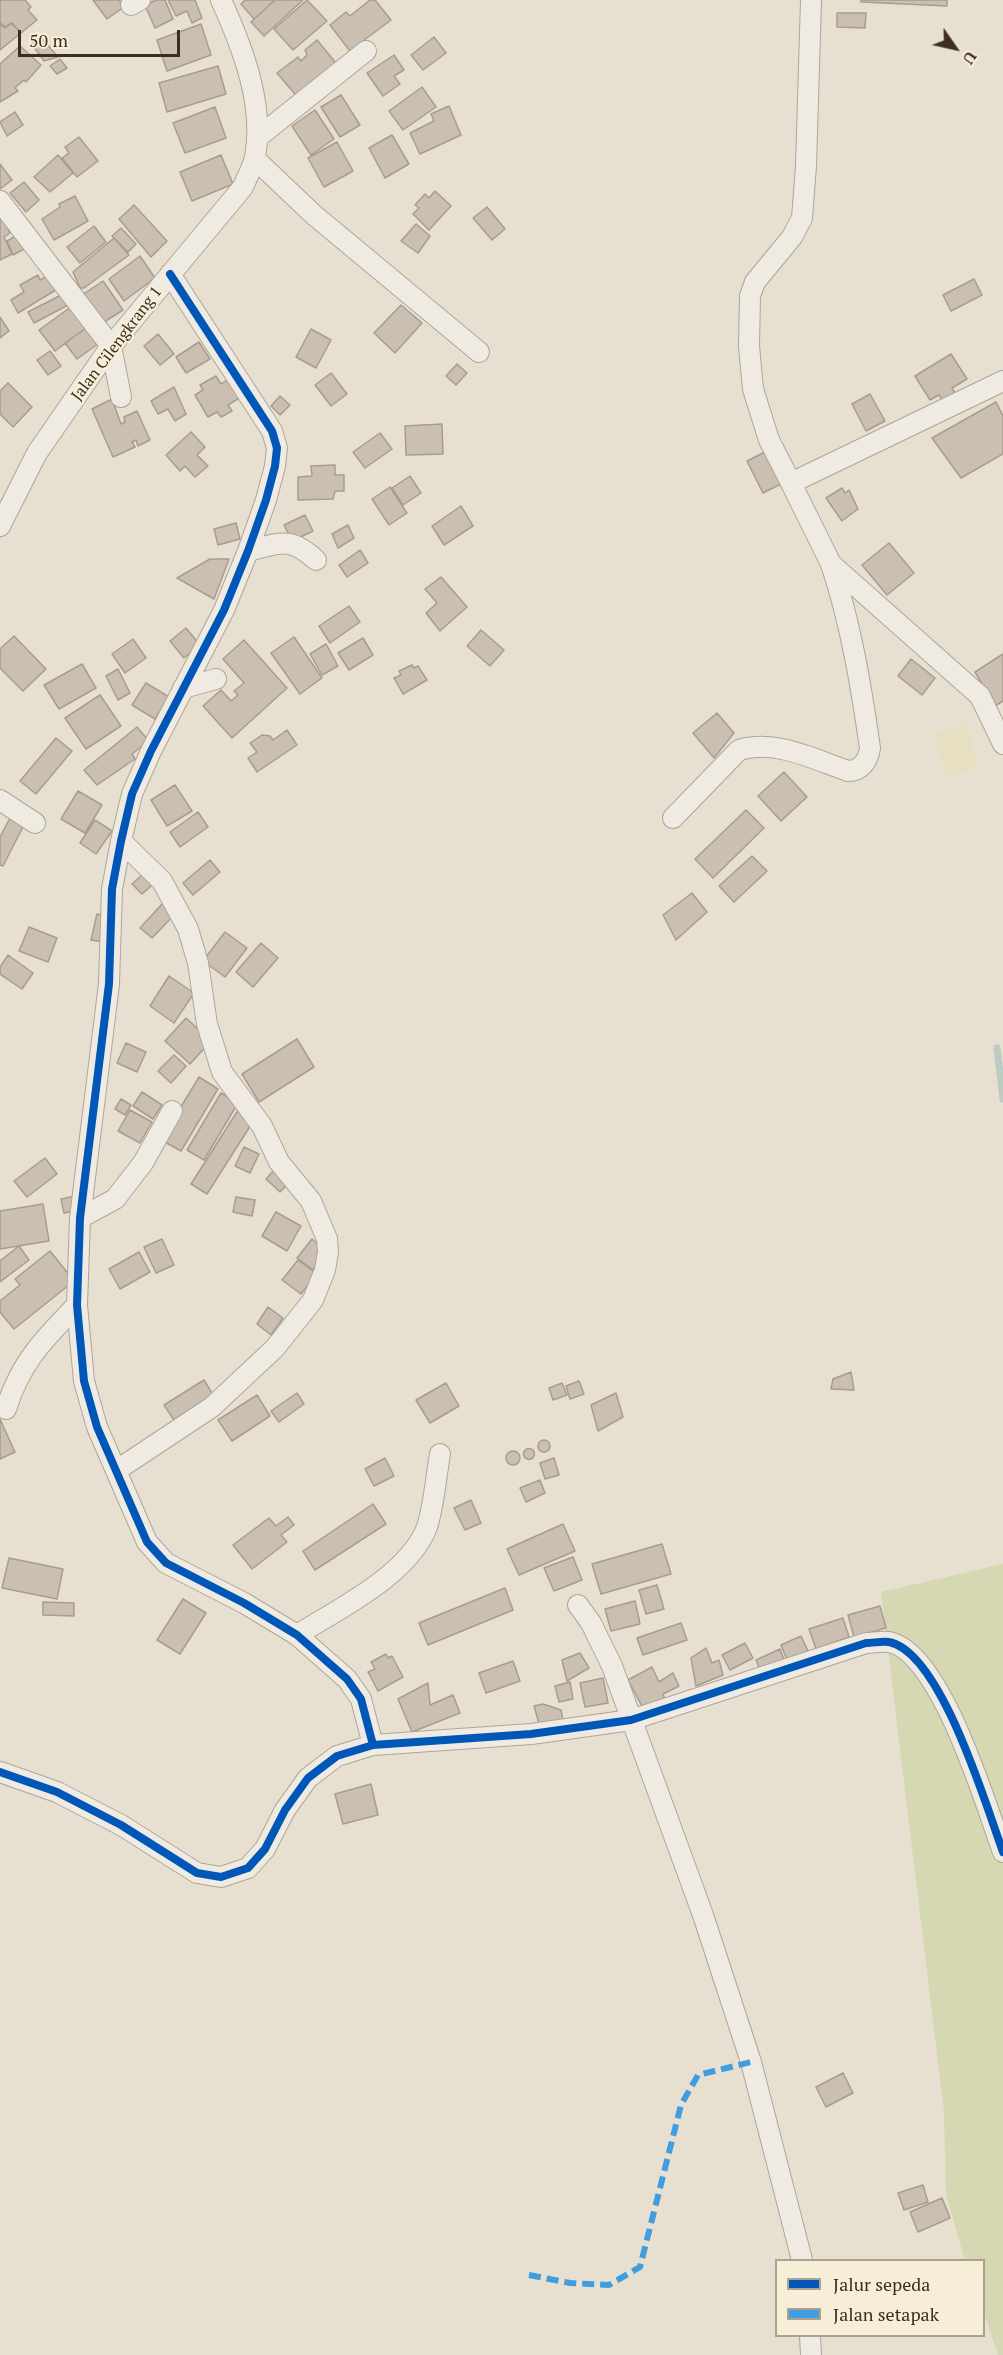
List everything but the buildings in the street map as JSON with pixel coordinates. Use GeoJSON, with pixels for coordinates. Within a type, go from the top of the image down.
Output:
{"type":"FeatureCollection","features":[{"type":"Feature","properties":{"kind":"street","name":"Jalan Cilengkrang 1"},"geometry":{"type":"LineString","coordinates":[[0,526],[37,453],[111,346],[225,211],[243,187],[255,159],[258,138],[249,80],[221,0]]}},
{"type":"Feature","properties":{"kind":"street"},"geometry":{"type":"LineString","coordinates":[[673,819],[739,750],[770,745],[848,771],[858,769],[868,758],[870,748],[857,661],[846,608],[831,564],[769,440],[753,389],[749,346],[750,296],[755,282],[792,237],[802,218],[807,166],[811,0]]}},
{"type":"Feature","properties":{"kind":"street"},"geometry":{"type":"LineString","coordinates":[[258,138],[366,51]]}},
{"type":"Feature","properties":{"kind":"street"},"geometry":{"type":"LineString","coordinates":[[255,159],[314,215],[479,352]]}},
{"type":"Feature","properties":{"kind":"street"},"geometry":{"type":"LineString","coordinates":[[0,201],[111,346],[121,397]]}},
{"type":"Feature","properties":{"kind":"street"},"geometry":{"type":"LineString","coordinates":[[170,274],[272,431],[277,448],[267,500],[248,551],[224,610],[151,751],[132,794],[121,841],[112,889],[109,984],[80,1218],[77,1305],[84,1382],[97,1427],[147,1542],[166,1563],[244,1603],[297,1635],[347,1679],[361,1699],[373,1745]]}},
{"type":"Feature","properties":{"kind":"street"},"geometry":{"type":"LineString","coordinates":[[791,483],[1003,381]]}},
{"type":"Feature","properties":{"kind":"street"},"geometry":{"type":"LineString","coordinates":[[248,551],[285,542],[300,546],[316,560]]}},
{"type":"Feature","properties":{"kind":"street"},"geometry":{"type":"LineString","coordinates":[[831,564],[980,696],[1003,744]]}},
{"type":"Feature","properties":{"kind":"street"},"geometry":{"type":"LineString","coordinates":[[183,688],[216,679]]}},
{"type":"Feature","properties":{"kind":"street"},"geometry":{"type":"LineString","coordinates":[[0,800],[35,823]]}},
{"type":"Feature","properties":{"kind":"street"},"geometry":{"type":"LineString","coordinates":[[117,1470],[212,1407],[276,1348],[313,1300],[325,1270],[328,1252],[327,1239],[311,1201],[279,1162],[262,1126],[222,1072],[207,1024],[198,963],[188,929],[162,881],[121,841]]}},
{"type":"Feature","properties":{"kind":"street"},"geometry":{"type":"LineString","coordinates":[[80,1218],[115,1199],[143,1163],[172,1111]]}},
{"type":"Feature","properties":{"kind":"street"},"geometry":{"type":"LineString","coordinates":[[6,1409],[15,1380],[38,1345],[77,1305]]}},
{"type":"Feature","properties":{"kind":"street"},"geometry":{"type":"LineString","coordinates":[[297,1635],[390,1574],[412,1552],[426,1527],[440,1454]]}},
{"type":"Feature","properties":{"kind":"street"},"geometry":{"type":"LineString","coordinates":[[578,1605],[591,1623],[612,1666],[703,1915],[751,2062],[802,2259]]}},
{"type":"Feature","properties":{"kind":"street"},"geometry":{"type":"LineString","coordinates":[[0,1772],[57,1792],[121,1825],[197,1873],[221,1877],[248,1869],[265,1849],[285,1810],[308,1778],[337,1756],[373,1745],[531,1734],[631,1720],[866,1643],[890,1642],[906,1652],[938,1686],[957,1728],[1003,1852]]}},
{"type":"Feature","properties":{"kind":"street"},"geometry":{"type":"LineString","coordinates":[[810,2337],[812,2355]]}},
{"type":"Feature","properties":{"kind":"shaded area"},"geometry":{"type":"Polygon","coordinates":[[[969,724],[977,769],[946,776],[933,733],[969,724]]]}},
{"type":"Feature","properties":{"kind":"green space"},"geometry":{"type":"Polygon","coordinates":[[[1003,1564],[1003,2355],[998,2355],[985,2316],[985,2259],[965,2259],[946,2195],[944,2112],[881,1592],[1003,1564]]]}},
{"type":"Feature","properties":{"kind":"waterway"},"geometry":{"type":"LineString","coordinates":[[997,1048],[1003,1099]]}},
{"type":"Feature","properties":{"kind":"marked path"},"geometry":{"type":"LineString","coordinates":[[529,2275],[570,2283],[609,2285],[640,2267],[681,2105],[698,2075],[751,2062]]}},
{"type":"Feature","properties":{"kind":"cycle path"},"geometry":{"type":"LineString","coordinates":[[170,274],[272,431],[277,448],[266,500],[248,551],[224,610],[151,751],[132,794],[121,841],[112,889],[109,984],[80,1218],[77,1305],[84,1381],[97,1427],[147,1542],[166,1563],[244,1603],[297,1635],[347,1679],[361,1699],[373,1745]]}},
{"type":"Feature","properties":{"kind":"cycle path"},"geometry":{"type":"LineString","coordinates":[[0,1772],[57,1792],[121,1825],[197,1873],[221,1877],[248,1868],[265,1849],[285,1810],[308,1778],[337,1756],[373,1745],[531,1734],[631,1720],[866,1643],[889,1642],[908,1652],[926,1673],[943,1701],[973,1768],[1003,1852]]}}]}
